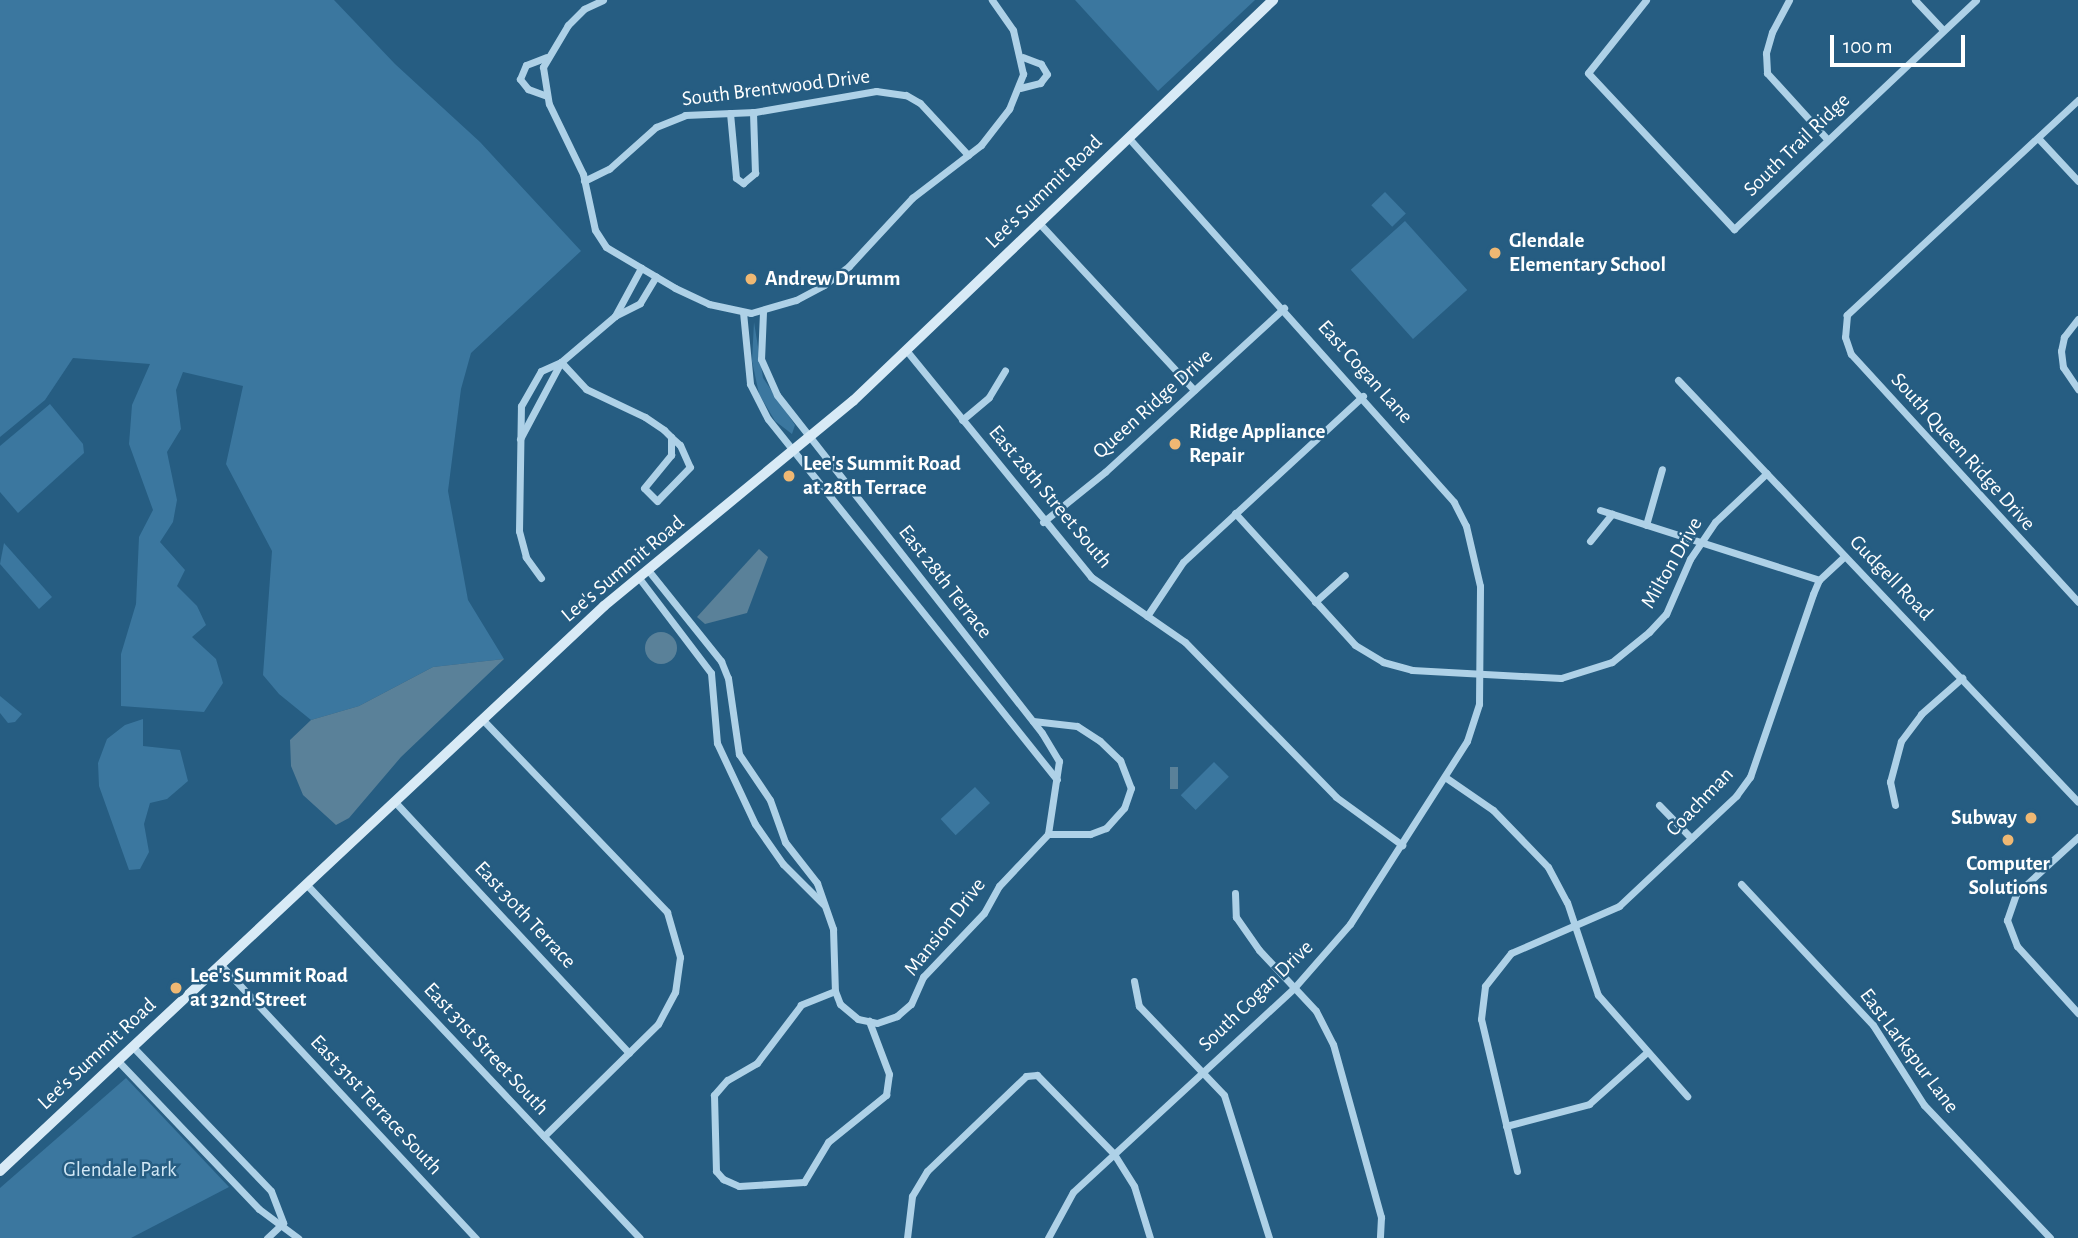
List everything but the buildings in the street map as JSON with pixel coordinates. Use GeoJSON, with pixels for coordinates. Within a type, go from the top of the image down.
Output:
{"type":"FeatureCollection","features":[{"type":"Feature","properties":{"kind":"main road","name":"Lee's Summit Road"},"geometry":{"type":"LineString","coordinates":[[0,1171],[639,578],[809,439],[906,350],[1273,0]]}},
{"type":"Feature","properties":{"kind":"street"},"geometry":{"type":"LineString","coordinates":[[603,0],[584,9],[568,25],[543,67],[547,96],[584,181],[594,230],[606,247],[641,268],[709,304],[743,312],[763,312],[796,300],[849,266],[890,218],[968,155],[1002,118],[1020,88],[1023,57],[1013,30],[992,0]]}},
{"type":"Feature","properties":{"kind":"street","name":"South Trail Ridge"},"geometry":{"type":"LineString","coordinates":[[1646,0],[1588,73],[1734,229],[1976,0]]}},
{"type":"Feature","properties":{"kind":"street"},"geometry":{"type":"LineString","coordinates":[[1789,0],[1772,32],[1766,53],[1767,73],[1827,139]]}},
{"type":"Feature","properties":{"kind":"street"},"geometry":{"type":"LineString","coordinates":[[1915,0],[1942,30]]}},
{"type":"Feature","properties":{"kind":"street"},"geometry":{"type":"LineString","coordinates":[[547,96],[528,89],[520,79],[526,65],[548,57]]}},
{"type":"Feature","properties":{"kind":"street"},"geometry":{"type":"LineString","coordinates":[[1020,88],[1040,83],[1047,74],[1041,64],[1023,57]]}},
{"type":"Feature","properties":{"kind":"street","name":"South Brentwood Drive"},"geometry":{"type":"LineString","coordinates":[[584,181],[609,169],[656,127],[685,115],[753,112],[876,91],[906,95],[933,113],[968,155]]}},
{"type":"Feature","properties":{"kind":"street"},"geometry":{"type":"LineString","coordinates":[[2078,100],[2038,138],[2078,181]]}},
{"type":"Feature","properties":{"kind":"street"},"geometry":{"type":"LineString","coordinates":[[730,113],[736,178],[743,183],[755,173],[753,112]]}},
{"type":"Feature","properties":{"kind":"street","name":"East Cogan Lane"},"geometry":{"type":"LineString","coordinates":[[1129,138],[1439,480],[1466,526],[1480,586],[1479,674]]}},
{"type":"Feature","properties":{"kind":"street","name":"South Queen Ridge Drive"},"geometry":{"type":"LineString","coordinates":[[2038,138],[1847,315],[1845,337],[1851,354],[2078,602]]}},
{"type":"Feature","properties":{"kind":"street"},"geometry":{"type":"LineString","coordinates":[[1039,223],[1194,390]]}},
{"type":"Feature","properties":{"kind":"street"},"geometry":{"type":"LineString","coordinates":[[615,316],[641,268]]}},
{"type":"Feature","properties":{"kind":"street"},"geometry":{"type":"LineString","coordinates":[[519,440],[537,399],[561,362],[615,316],[640,303],[656,276]]}},
{"type":"Feature","properties":{"kind":"street","name":"Queen Ridge Drive"},"geometry":{"type":"LineString","coordinates":[[1043,522],[1284,309]]}},
{"type":"Feature","properties":{"kind":"street","name":"East 28th Terrace"},"geometry":{"type":"LineString","coordinates":[[743,312],[752,393],[794,451],[1057,780]]}},
{"type":"Feature","properties":{"kind":"street","name":"East 28th Terrace"},"geometry":{"type":"LineString","coordinates":[[763,312],[761,359],[768,379],[809,439],[1033,721],[1059,761],[1048,834]]}},
{"type":"Feature","properties":{"kind":"street"},"geometry":{"type":"LineString","coordinates":[[2078,320],[2064,337],[2061,351],[2063,367],[2078,389]]}},
{"type":"Feature","properties":{"kind":"street","name":"East 28th Street South"},"geometry":{"type":"LineString","coordinates":[[906,350],[1043,522],[1091,577],[1212,666],[1336,797],[1402,845]]}},
{"type":"Feature","properties":{"kind":"street"},"geometry":{"type":"LineString","coordinates":[[561,362],[586,389],[645,417],[671,437],[690,467],[657,501],[644,488],[671,454],[671,437]]}},
{"type":"Feature","properties":{"kind":"street"},"geometry":{"type":"LineString","coordinates":[[541,578],[526,557],[519,531],[518,419],[528,388],[546,368],[561,362]]}},
{"type":"Feature","properties":{"kind":"street"},"geometry":{"type":"LineString","coordinates":[[962,420],[989,397],[1005,370]]}},
{"type":"Feature","properties":{"kind":"street","name":"Gudgell Road"},"geometry":{"type":"LineString","coordinates":[[1678,380],[2078,802]]}},
{"type":"Feature","properties":{"kind":"street"},"geometry":{"type":"LineString","coordinates":[[1147,616],[1183,562],[1363,396]]}},
{"type":"Feature","properties":{"kind":"street"},"geometry":{"type":"LineString","coordinates":[[1646,525],[1662,469]]}},
{"type":"Feature","properties":{"kind":"street","name":"Milton Drive"},"geometry":{"type":"LineString","coordinates":[[1235,513],[1355,645],[1383,662],[1412,670],[1561,678],[1612,662],[1665,614],[1700,542],[1715,522],[1767,473]]}},
{"type":"Feature","properties":{"kind":"street"},"geometry":{"type":"LineString","coordinates":[[1600,510],[1819,580]]}},
{"type":"Feature","properties":{"kind":"street"},"geometry":{"type":"LineString","coordinates":[[1590,541],[1612,514]]}},
{"type":"Feature","properties":{"kind":"street","name":"Coachman"},"geometry":{"type":"LineString","coordinates":[[1506,1126],[1481,1018],[1484,990],[1497,966],[1511,953],[1576,928],[1619,906],[1750,777],[1819,580],[1845,556]]}},
{"type":"Feature","properties":{"kind":"street"},"geometry":{"type":"LineString","coordinates":[[649,570],[721,661],[728,678],[739,754],[770,800],[785,842],[807,866],[830,914],[835,991],[840,1004],[869,1021],[889,1074],[886,1095],[828,1142],[804,1182],[739,1186],[723,1180],[716,1171],[714,1095],[727,1080],[757,1063],[801,1005],[835,991]]}},
{"type":"Feature","properties":{"kind":"street"},"geometry":{"type":"LineString","coordinates":[[1315,602],[1345,575]]}},
{"type":"Feature","properties":{"kind":"street"},"geometry":{"type":"LineString","coordinates":[[639,578],[710,673],[718,743],[755,824],[783,864],[830,914]]}},
{"type":"Feature","properties":{"kind":"street","name":"South Cogan Drive"},"geometry":{"type":"LineString","coordinates":[[1048,1238],[1060,1209],[1114,1154],[1294,989],[1350,923],[1445,777],[1475,723],[1479,674]]}},
{"type":"Feature","properties":{"kind":"street"},"geometry":{"type":"LineString","coordinates":[[1895,804],[1890,782],[1900,741],[1921,714],[1962,678]]}},
{"type":"Feature","properties":{"kind":"street"},"geometry":{"type":"LineString","coordinates":[[483,720],[669,916],[680,957],[675,992],[658,1024],[544,1136]]}},
{"type":"Feature","properties":{"kind":"street"},"geometry":{"type":"LineString","coordinates":[[1033,721],[1077,726],[1100,741],[1121,760],[1131,788],[1124,808],[1106,828],[1090,834],[1048,834]]}},
{"type":"Feature","properties":{"kind":"street"},"geometry":{"type":"LineString","coordinates":[[1445,777],[1493,810],[1533,847],[1560,886],[1598,995],[1646,1053],[1687,1096]]}},
{"type":"Feature","properties":{"kind":"street","name":"East 30th Terrace"},"geometry":{"type":"LineString","coordinates":[[395,802],[629,1053]]}},
{"type":"Feature","properties":{"kind":"street"},"geometry":{"type":"LineString","coordinates":[[1659,805],[1691,838]]}},
{"type":"Feature","properties":{"kind":"street","name":"Mansion Drive"},"geometry":{"type":"LineString","coordinates":[[869,1021],[897,1016],[911,1003],[923,977],[984,913],[999,886],[1048,834]]}},
{"type":"Feature","properties":{"kind":"street"},"geometry":{"type":"LineString","coordinates":[[2078,837],[2016,894],[2007,920],[2017,946],[2078,1013]]}},
{"type":"Feature","properties":{"kind":"street","name":"East 31st Street South"},"geometry":{"type":"LineString","coordinates":[[307,884],[640,1238]]}},
{"type":"Feature","properties":{"kind":"street","name":"East Larkspur Lane"},"geometry":{"type":"LineString","coordinates":[[1741,884],[1873,1025],[1924,1105],[2050,1238]]}},
{"type":"Feature","properties":{"kind":"street"},"geometry":{"type":"LineString","coordinates":[[1235,893],[1236,917],[1294,989],[1316,1011],[1333,1044],[1381,1217],[1380,1238]]}},
{"type":"Feature","properties":{"kind":"street","name":"East 31st Terrace South"},"geometry":{"type":"LineString","coordinates":[[221,965],[476,1238]]}},
{"type":"Feature","properties":{"kind":"street"},"geometry":{"type":"LineString","coordinates":[[1134,981],[1139,1006],[1203,1072],[1233,1111],[1269,1238]]}},
{"type":"Feature","properties":{"kind":"street"},"geometry":{"type":"LineString","coordinates":[[132,1047],[271,1191],[283,1223]]}},
{"type":"Feature","properties":{"kind":"street"},"geometry":{"type":"LineString","coordinates":[[1517,1171],[1506,1126],[1590,1104],[1646,1053]]}},
{"type":"Feature","properties":{"kind":"street"},"geometry":{"type":"LineString","coordinates":[[118,1061],[259,1209],[283,1223],[298,1238]]}},
{"type":"Feature","properties":{"kind":"street"},"geometry":{"type":"LineString","coordinates":[[907,1238],[912,1196],[927,1171],[1026,1076],[1034,1075],[1044,1079],[1114,1154],[1135,1186],[1150,1238]]}},
{"type":"Feature","properties":{"kind":"street"},"geometry":{"type":"LineString","coordinates":[[267,1238],[283,1223]]}},
{"type":"Feature","properties":{"kind":"green space"},"geometry":{"type":"Polygon","coordinates":[[[0,0],[334,0],[395,64],[480,142],[581,251],[471,353],[461,389],[448,491],[468,600],[504,659],[433,667],[359,706],[311,720],[279,694],[263,675],[272,551],[226,464],[243,386],[183,372],[176,390],[181,429],[167,452],[177,500],[173,522],[160,542],[185,570],[177,586],[197,606],[206,625],[192,637],[216,659],[223,683],[204,712],[121,706],[121,654],[136,604],[139,537],[153,510],[129,444],[132,405],[150,364],[73,358],[45,400],[0,437],[0,0]]]}},
{"type":"Feature","properties":{"kind":"green space"},"geometry":{"type":"Polygon","coordinates":[[[1075,0],[1255,0],[1158,91],[1075,0]]]}},
{"type":"Feature","properties":{"kind":"green space"},"geometry":{"type":"Polygon","coordinates":[[[1385,192],[1406,214],[1392,227],[1371,205],[1385,192]]]}},
{"type":"Feature","properties":{"kind":"green space"},"geometry":{"type":"Polygon","coordinates":[[[1405,221],[1467,290],[1413,339],[1351,270],[1405,221]]]}},
{"type":"Feature","properties":{"kind":"green space"},"geometry":{"type":"Polygon","coordinates":[[[754,322],[763,378],[795,425],[792,434],[775,421],[759,394],[752,361],[754,322]]]}},
{"type":"Feature","properties":{"kind":"green space"},"geometry":{"type":"Polygon","coordinates":[[[50,404],[83,444],[84,453],[18,513],[0,492],[0,446],[50,404]]]}},
{"type":"Feature","properties":{"kind":"green space"},"geometry":{"type":"Polygon","coordinates":[[[4,543],[52,597],[39,609],[0,564],[4,543]]]}},
{"type":"Feature","properties":{"kind":"green space"},"geometry":{"type":"Polygon","coordinates":[[[0,696],[22,714],[15,722],[8,723],[0,713],[0,696]]]}},
{"type":"Feature","properties":{"kind":"green space"},"geometry":{"type":"Polygon","coordinates":[[[143,719],[143,746],[180,750],[188,781],[167,799],[150,803],[144,824],[149,852],[140,869],[129,870],[99,786],[98,763],[107,739],[125,725],[143,719]]]}},
{"type":"Feature","properties":{"kind":"green space"},"geometry":{"type":"Polygon","coordinates":[[[1214,762],[1229,777],[1196,810],[1181,795],[1214,762]]]}},
{"type":"Feature","properties":{"kind":"green space"},"geometry":{"type":"Polygon","coordinates":[[[975,787],[990,803],[956,835],[941,819],[975,787]]]}},
{"type":"Feature","properties":{"kind":"green space","name":"Glendale Park"},"geometry":{"type":"Polygon","coordinates":[[[126,1078],[229,1187],[131,1238],[0,1238],[0,1188],[126,1078]]]}},
{"type":"Feature","properties":{"kind":"shaded area"},"geometry":{"type":"Polygon","coordinates":[[[759,549],[768,557],[747,613],[705,624],[697,617],[759,549]]]}},
{"type":"Feature","properties":{"kind":"shaded area"},"geometry":{"type":"Polygon","coordinates":[[[661,632],[672,637],[677,648],[672,659],[661,664],[650,659],[645,648],[650,637],[661,632]]]}},
{"type":"Feature","properties":{"kind":"shaded area"},"geometry":{"type":"Polygon","coordinates":[[[504,659],[401,757],[349,818],[336,825],[303,795],[291,766],[290,740],[311,720],[359,706],[433,667],[504,659]]]}},
{"type":"Feature","properties":{"kind":"shaded area"},"geometry":{"type":"Polygon","coordinates":[[[1170,767],[1178,767],[1178,789],[1170,789],[1170,767]]]}},
{"type":"Feature","properties":{"kind":"place","name":"Glendale Elementary School"},"geometry":{"type":"Point","coordinates":[1495,253]}},
{"type":"Feature","properties":{"kind":"place","name":"Andrew Drumm"},"geometry":{"type":"Point","coordinates":[751,279]}},
{"type":"Feature","properties":{"kind":"place","name":"Ridge Appliance Repair"},"geometry":{"type":"Point","coordinates":[1175,444]}},
{"type":"Feature","properties":{"kind":"place","name":"Lee's Summit Road at 28th Terrace"},"geometry":{"type":"Point","coordinates":[789,476]}},
{"type":"Feature","properties":{"kind":"place","name":"Subway"},"geometry":{"type":"Point","coordinates":[2031,818]}},
{"type":"Feature","properties":{"kind":"place","name":"Computer Solutions"},"geometry":{"type":"Point","coordinates":[2008,840]}},
{"type":"Feature","properties":{"kind":"place","name":"Lee's Summit Road at 32nd Street"},"geometry":{"type":"Point","coordinates":[176,988]}}]}
